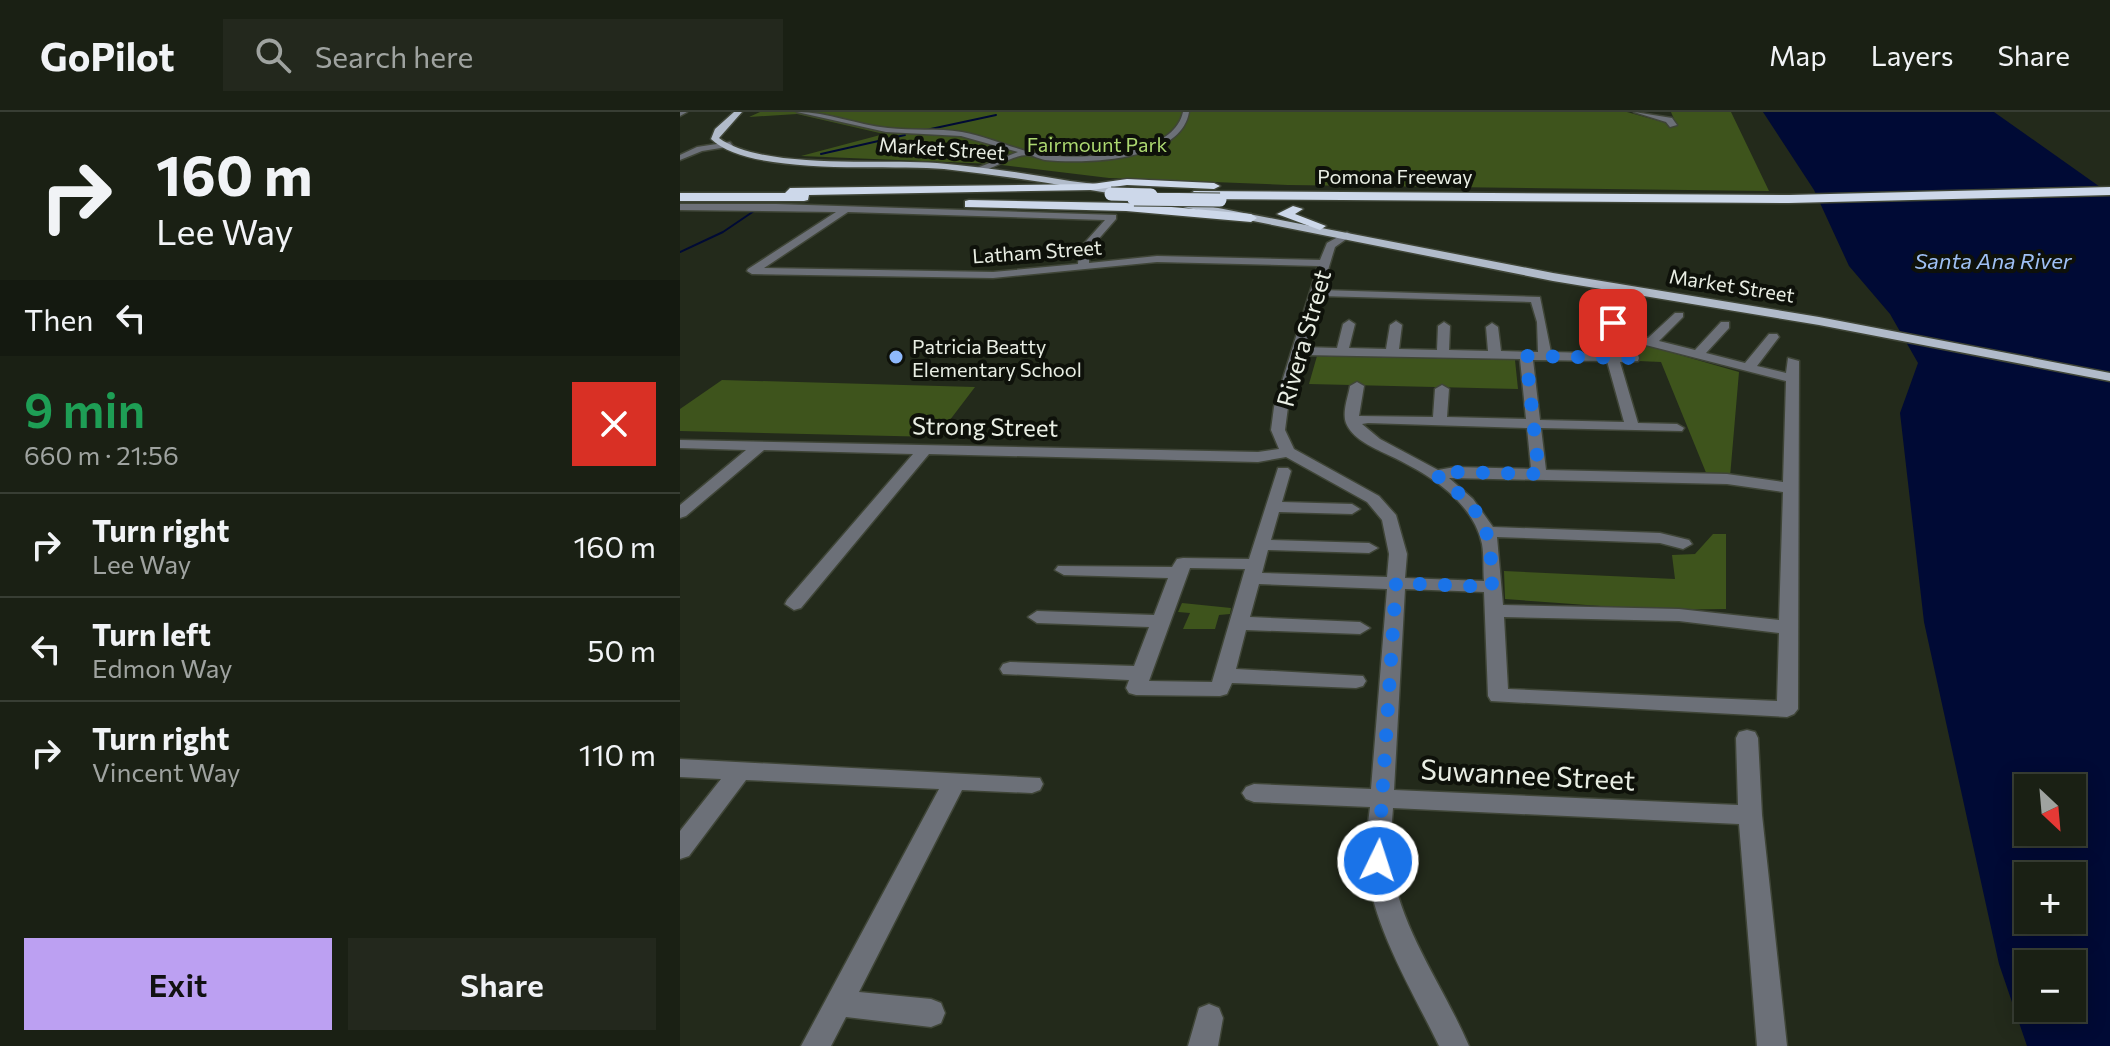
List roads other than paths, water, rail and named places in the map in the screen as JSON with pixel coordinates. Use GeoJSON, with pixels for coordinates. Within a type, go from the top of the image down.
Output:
{"type":"FeatureCollection","features":[{"type":"Feature","properties":{"kind":"highway"},"geometry":{"type":"LineString","coordinates":[[1036,187],[1059,182],[1053,179]]}},
{"type":"Feature","properties":{"kind":"highway"},"geometry":{"type":"LineString","coordinates":[[783,199],[1036,187],[1112,189],[1135,182],[1642,201]]}},
{"type":"Feature","properties":{"kind":"highway","name":"Pomona Freeway"},"geometry":{"type":"LineString","coordinates":[[783,199],[1112,189],[1194,195],[1642,201],[2110,197]]}},
{"type":"Feature","properties":{"kind":"highway","name":"Pomona Freeway"},"geometry":{"type":"LineString","coordinates":[[1790,202],[2110,191]]}},
{"type":"Feature","properties":{"kind":"highway","name":"Pomona Freeway"},"geometry":{"type":"LineString","coordinates":[[680,195],[783,199],[1134,199],[1218,206],[1642,201]]}},
{"type":"Feature","properties":{"kind":"highway"},"geometry":{"type":"LineString","coordinates":[[783,199],[1126,207],[1246,214],[1297,209],[1642,201]]}},
{"type":"Feature","properties":{"kind":"highway"},"geometry":{"type":"LineString","coordinates":[[1190,213],[1218,206],[1246,214]]}},
{"type":"Feature","properties":{"kind":"highway"},"geometry":{"type":"LineString","coordinates":[[1297,209],[1283,214],[1320,226]]}},
{"type":"Feature","properties":{"kind":"main road"},"geometry":{"type":"LineString","coordinates":[[719,146],[716,134],[738,112]]}},
{"type":"Feature","properties":{"kind":"main road"},"geometry":{"type":"LineString","coordinates":[[730,144],[728,132],[746,112]]}},
{"type":"Feature","properties":{"kind":"main road","name":"Market Street"},"geometry":{"type":"LineString","coordinates":[[730,144],[783,157],[984,169],[1112,189],[1553,277],[1870,331],[2110,377]]}},
{"type":"Feature","properties":{"kind":"main road","name":"Market Street"},"geometry":{"type":"LineString","coordinates":[[719,146],[746,155],[777,160],[984,169],[1218,206]]}},
{"type":"Feature","properties":{"kind":"main road","name":"Market Street"},"geometry":{"type":"LineString","coordinates":[[1246,214],[1320,226],[1347,235]]}},
{"type":"Feature","properties":{"kind":"street"},"geometry":{"type":"LineString","coordinates":[[738,112],[746,112]]}},
{"type":"Feature","properties":{"kind":"street"},"geometry":{"type":"LineString","coordinates":[[800,112],[910,132],[961,134],[1024,153],[1084,159],[1142,151],[1167,138],[1185,118],[1186,112]]}},
{"type":"Feature","properties":{"kind":"street"},"geometry":{"type":"LineString","coordinates":[[1637,112],[1669,120],[1673,125]]}},
{"type":"Feature","properties":{"kind":"street"},"geometry":{"type":"LineString","coordinates":[[680,158],[730,144]]}},
{"type":"Feature","properties":{"kind":"street"},"geometry":{"type":"LineString","coordinates":[[680,150],[697,151]]}},
{"type":"Feature","properties":{"kind":"street"},"geometry":{"type":"LineString","coordinates":[[984,169],[1024,153]]}},
{"type":"Feature","properties":{"kind":"street"},"geometry":{"type":"LineString","coordinates":[[680,207],[743,207],[783,199],[846,209],[1113,217],[1084,249],[1083,268]]}},
{"type":"Feature","properties":{"kind":"street","name":"Latham Street"},"geometry":{"type":"LineString","coordinates":[[846,209],[752,271],[993,275],[1157,259],[1325,263]]}},
{"type":"Feature","properties":{"kind":"street","name":"Rivera Street"},"geometry":{"type":"LineString","coordinates":[[1288,452],[1278,430],[1279,418],[1331,245],[1347,235]]}},
{"type":"Feature","properties":{"kind":"street"},"geometry":{"type":"LineString","coordinates":[[1317,293],[1536,299],[1545,357]]}},
{"type":"Feature","properties":{"kind":"street"},"geometry":{"type":"LineString","coordinates":[[1298,351],[1633,358],[1624,329],[1613,323],[1634,306]]}},
{"type":"Feature","properties":{"kind":"street"},"geometry":{"type":"LineString","coordinates":[[1651,342],[1679,315]]}},
{"type":"Feature","properties":{"kind":"street"},"geometry":{"type":"LineString","coordinates":[[1342,352],[1349,324]]}},
{"type":"Feature","properties":{"kind":"street"},"geometry":{"type":"LineString","coordinates":[[1392,353],[1396,325]]}},
{"type":"Feature","properties":{"kind":"street"},"geometry":{"type":"LineString","coordinates":[[1698,354],[1725,325]]}},
{"type":"Feature","properties":{"kind":"street"},"geometry":{"type":"LineString","coordinates":[[1443,354],[1444,326]]}},
{"type":"Feature","properties":{"kind":"street"},"geometry":{"type":"LineString","coordinates":[[1492,327],[1495,356]]}},
{"type":"Feature","properties":{"kind":"street"},"geometry":{"type":"LineString","coordinates":[[1590,331],[1597,358]]}},
{"type":"Feature","properties":{"kind":"street"},"geometry":{"type":"LineString","coordinates":[[1357,386],[1351,416],[1361,434],[1436,475],[1465,501],[1488,532],[1498,696],[1787,709],[1793,370],[1749,367],[1628,337]]}},
{"type":"Feature","properties":{"kind":"street"},"geometry":{"type":"LineString","coordinates":[[1749,367],[1773,337]]}},
{"type":"Feature","properties":{"kind":"street"},"geometry":{"type":"LineString","coordinates":[[1526,356],[1539,474]]}},
{"type":"Feature","properties":{"kind":"street"},"geometry":{"type":"LineString","coordinates":[[1613,358],[1632,426]]}},
{"type":"Feature","properties":{"kind":"street"},"geometry":{"type":"LineString","coordinates":[[1440,421],[1442,389]]}},
{"type":"Feature","properties":{"kind":"street"},"geometry":{"type":"LineString","coordinates":[[1353,422],[1368,419],[1677,428]]}},
{"type":"Feature","properties":{"kind":"street","name":"Strong Street"},"geometry":{"type":"LineString","coordinates":[[680,444],[1258,457],[1288,452]]}},
{"type":"Feature","properties":{"kind":"street"},"geometry":{"type":"LineString","coordinates":[[680,513],[760,446]]}},
{"type":"Feature","properties":{"kind":"street"},"geometry":{"type":"LineString","coordinates":[[794,604],[925,449]]}},
{"type":"Feature","properties":{"kind":"street"},"geometry":{"type":"LineString","coordinates":[[1288,452],[1373,499],[1390,519],[1398,554],[1378,861],[1387,904],[1401,940],[1454,1046]]}},
{"type":"Feature","properties":{"kind":"street"},"geometry":{"type":"LineString","coordinates":[[1222,682],[1283,471]]}},
{"type":"Feature","properties":{"kind":"street"},"geometry":{"type":"LineString","coordinates":[[1436,475],[1455,472],[1727,479],[1791,488]]}},
{"type":"Feature","properties":{"kind":"street"},"geometry":{"type":"LineString","coordinates":[[1272,507],[1352,509]]}},
{"type":"Feature","properties":{"kind":"street"},"geometry":{"type":"LineString","coordinates":[[1488,532],[1660,538],[1683,544]]}},
{"type":"Feature","properties":{"kind":"street"},"geometry":{"type":"LineString","coordinates":[[1356,681],[1222,682],[1136,688],[1183,563],[1256,563],[1369,548]]}},
{"type":"Feature","properties":{"kind":"street"},"geometry":{"type":"LineString","coordinates":[[1256,563],[1396,583],[1492,587]]}},
{"type":"Feature","properties":{"kind":"street"},"geometry":{"type":"LineString","coordinates":[[1064,570],[1179,573]]}},
{"type":"Feature","properties":{"kind":"street"},"geometry":{"type":"LineString","coordinates":[[1493,611],[1699,617],[1789,628]]}},
{"type":"Feature","properties":{"kind":"street"},"geometry":{"type":"LineString","coordinates":[[1037,617],[1161,621]]}},
{"type":"Feature","properties":{"kind":"street"},"geometry":{"type":"LineString","coordinates":[[1239,623],[1360,628]]}},
{"type":"Feature","properties":{"kind":"street"},"geometry":{"type":"LineString","coordinates":[[1010,669],[1141,673]]}},
{"type":"Feature","properties":{"kind":"street"},"geometry":{"type":"LineString","coordinates":[[1747,738],[1750,815],[1772,1046]]}},
{"type":"Feature","properties":{"kind":"street"},"geometry":{"type":"LineString","coordinates":[[680,768],[1032,784]]}},
{"type":"Feature","properties":{"kind":"street"},"geometry":{"type":"LineString","coordinates":[[680,849],[740,771]]}},
{"type":"Feature","properties":{"kind":"street"},"geometry":{"type":"LineString","coordinates":[[816,1046],[955,781]]}},
{"type":"Feature","properties":{"kind":"street","name":"Suwannee Street"},"geometry":{"type":"LineString","coordinates":[[1254,793],[1750,815]]}},
{"type":"Feature","properties":{"kind":"street"},"geometry":{"type":"LineString","coordinates":[[838,1003],[931,1013]]}},
{"type":"Feature","properties":{"kind":"water","name":"Santa Ana River"},"geometry":{"type":"Polygon","coordinates":[[[1763,112],[1994,112],[2110,194],[2110,1046],[2027,1046],[2019,1022],[2086,1022],[2086,950],[2014,950],[2014,1008],[1999,964],[1924,622],[1900,413],[1918,363],[1890,314],[1849,266],[1814,190],[1763,112]]]}},
{"type":"Feature","properties":{"kind":"waterway"},"geometry":{"type":"LineString","coordinates":[[926,130],[996,115]]}},
{"type":"Feature","properties":{"kind":"waterway"},"geometry":{"type":"LineString","coordinates":[[821,154],[905,135]]}},
{"type":"Feature","properties":{"kind":"waterway"},"geometry":{"type":"LineString","coordinates":[[680,252],[723,232],[754,211]]}},
{"type":"Feature","properties":{"kind":"place","name":"Patricia Beatty Elementary School"},"geometry":{"type":"Point","coordinates":[896,357]}},
{"type":"Feature","properties":{"kind":"park label","name":"Fairmount Park"},"geometry":{"type":"Point","coordinates":[1097,144]}}]}
